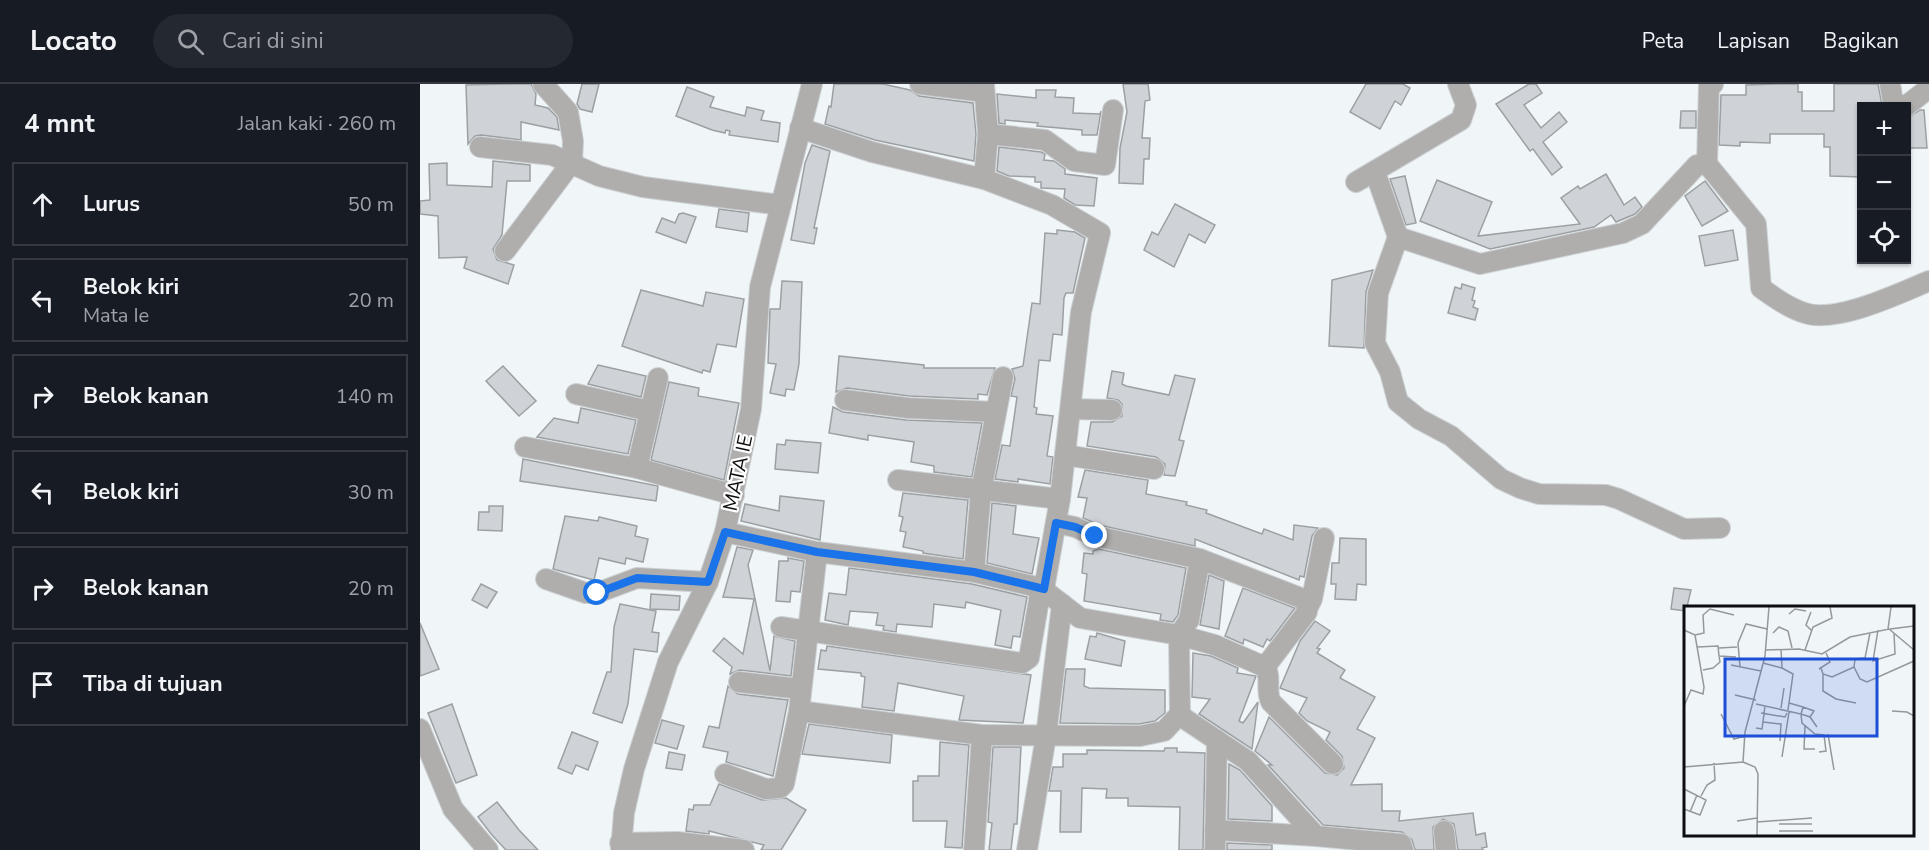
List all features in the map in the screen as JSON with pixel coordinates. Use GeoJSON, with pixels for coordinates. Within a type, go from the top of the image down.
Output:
{"type":"FeatureCollection","features":[{"type":"Feature","properties":{"kind":"street"},"geometry":{"type":"LineString","coordinates":[[505,250],[572,162],[573,141],[568,112],[543,84]]}},
{"type":"Feature","properties":{"kind":"street","name":"MATA IE"},"geometry":{"type":"LineString","coordinates":[[621,847],[624,813],[634,769],[668,662],[708,582],[725,532],[753,399],[760,287],[812,84]]}},
{"type":"Feature","properties":{"kind":"street"},"geometry":{"type":"LineString","coordinates":[[920,84],[984,88],[988,134],[984,179]]}},
{"type":"Feature","properties":{"kind":"street"},"geometry":{"type":"LineString","coordinates":[[1356,182],[1461,120],[1465,100],[1458,84]]}},
{"type":"Feature","properties":{"kind":"street"},"geometry":{"type":"LineString","coordinates":[[1713,84],[1709,86],[1707,164],[1756,224],[1761,288],[1782,302],[1808,314],[1836,313],[1866,307],[1929,281]]}},
{"type":"Feature","properties":{"kind":"street"},"geometry":{"type":"LineString","coordinates":[[1890,84],[1893,102]]}},
{"type":"Feature","properties":{"kind":"street"},"geometry":{"type":"LineString","coordinates":[[1910,102],[1929,88]]}},
{"type":"Feature","properties":{"kind":"street"},"geometry":{"type":"LineString","coordinates":[[988,134],[1045,140],[1074,161],[1105,165],[1113,110]]}},
{"type":"Feature","properties":{"kind":"street"},"geometry":{"type":"LineString","coordinates":[[781,627],[1022,663],[1029,658],[1049,594],[1064,525],[1060,499],[1067,455],[1079,409],[1081,312],[1100,233],[1052,205],[984,179],[872,152],[800,128]]}},
{"type":"Feature","properties":{"kind":"street"},"geometry":{"type":"LineString","coordinates":[[480,147],[539,152],[572,162],[599,176],[642,187],[781,205]]}},
{"type":"Feature","properties":{"kind":"street"},"geometry":{"type":"LineString","coordinates":[[1398,237],[1480,264],[1608,239],[1642,224],[1698,165],[1707,164]]}},
{"type":"Feature","properties":{"kind":"street"},"geometry":{"type":"LineString","coordinates":[[1375,172],[1398,237],[1378,293],[1375,344],[1390,372],[1398,402],[1419,419],[1451,436],[1502,479],[1520,488],[1539,494],[1606,495],[1684,530],[1720,528]]}},
{"type":"Feature","properties":{"kind":"street"},"geometry":{"type":"LineString","coordinates":[[974,572],[981,491],[1004,377]]}},
{"type":"Feature","properties":{"kind":"street"},"geometry":{"type":"LineString","coordinates":[[637,468],[658,378]]}},
{"type":"Feature","properties":{"kind":"street"},"geometry":{"type":"LineString","coordinates":[[576,394],[649,411]]}},
{"type":"Feature","properties":{"kind":"street"},"geometry":{"type":"LineString","coordinates":[[845,400],[908,408],[996,412]]}},
{"type":"Feature","properties":{"kind":"street"},"geometry":{"type":"LineString","coordinates":[[1079,409],[1112,410]]}},
{"type":"Feature","properties":{"kind":"street"},"geometry":{"type":"LineString","coordinates":[[525,447],[637,468],[734,495]]}},
{"type":"Feature","properties":{"kind":"street"},"geometry":{"type":"LineString","coordinates":[[1067,455],[1154,469]]}},
{"type":"Feature","properties":{"kind":"street"},"geometry":{"type":"LineString","coordinates":[[898,480],[1060,499]]}},
{"type":"Feature","properties":{"kind":"street"},"geometry":{"type":"LineString","coordinates":[[1064,525],[1095,536],[1200,559],[1306,600],[1308,607]]}},
{"type":"Feature","properties":{"kind":"street"},"geometry":{"type":"LineString","coordinates":[[725,532],[817,552],[974,572],[1049,594],[1080,618],[1179,635],[1215,645],[1265,667],[1268,671],[1267,695],[1271,702],[1333,764]]}},
{"type":"Feature","properties":{"kind":"street"},"geometry":{"type":"LineString","coordinates":[[1265,667],[1312,599],[1324,538]]}},
{"type":"Feature","properties":{"kind":"street"},"geometry":{"type":"LineString","coordinates":[[725,774],[766,789],[780,788],[787,775],[799,711],[817,552]]}},
{"type":"Feature","properties":{"kind":"street"},"geometry":{"type":"LineString","coordinates":[[799,711],[982,735],[1140,742],[1164,731],[1180,714],[1179,635],[1189,620],[1200,559]]}},
{"type":"Feature","properties":{"kind":"street"},"geometry":{"type":"LineString","coordinates":[[546,579],[586,593],[597,593],[637,578],[708,582]]}},
{"type":"Feature","properties":{"kind":"street"},"geometry":{"type":"LineString","coordinates":[[1027,850],[1049,594]]}},
{"type":"Feature","properties":{"kind":"street"},"geometry":{"type":"LineString","coordinates":[[739,682],[800,689]]}},
{"type":"Feature","properties":{"kind":"street"},"geometry":{"type":"LineString","coordinates":[[1180,714],[1263,775],[1316,836]]}},
{"type":"Feature","properties":{"kind":"street"},"geometry":{"type":"LineString","coordinates":[[420,729],[453,809],[488,850]]}},
{"type":"Feature","properties":{"kind":"street"},"geometry":{"type":"LineString","coordinates":[[974,850],[982,735]]}},
{"type":"Feature","properties":{"kind":"street"},"geometry":{"type":"LineString","coordinates":[[1217,740],[1215,840],[1316,836],[1401,844],[1403,850]]}},
{"type":"Feature","properties":{"kind":"street"},"geometry":{"type":"LineString","coordinates":[[621,847],[677,842],[744,850]]}},
{"type":"Feature","properties":{"kind":"building"},"geometry":{"type":"Polygon","coordinates":[[[531,84],[536,94],[535,105],[548,108],[557,117],[559,130],[521,122],[521,140],[481,135],[475,136],[468,144],[466,85],[531,84]]]}},
{"type":"Feature","properties":{"kind":"building"},"geometry":{"type":"Polygon","coordinates":[[[582,84],[599,84],[592,112],[580,109],[577,104],[582,84]]]}},
{"type":"Feature","properties":{"kind":"building"},"geometry":{"type":"Polygon","coordinates":[[[834,84],[883,84],[910,90],[919,96],[973,103],[976,134],[974,161],[875,140],[825,124],[829,106],[831,107],[834,84]]]}},
{"type":"Feature","properties":{"kind":"building"},"geometry":{"type":"Polygon","coordinates":[[[1123,84],[1148,84],[1150,100],[1145,101],[1142,138],[1150,138],[1149,159],[1144,159],[1143,184],[1119,183],[1120,148],[1127,112],[1123,84]]]}},
{"type":"Feature","properties":{"kind":"building"},"geometry":{"type":"Polygon","coordinates":[[[1366,84],[1403,84],[1410,88],[1401,105],[1395,101],[1380,129],[1350,112],[1366,84]]]}},
{"type":"Feature","properties":{"kind":"building"},"geometry":{"type":"Polygon","coordinates":[[[1529,84],[1536,84],[1542,93],[1524,105],[1541,128],[1559,112],[1567,122],[1543,142],[1562,167],[1552,175],[1533,149],[1530,151],[1496,104],[1529,84]]]}},
{"type":"Feature","properties":{"kind":"building"},"geometry":{"type":"Polygon","coordinates":[[[1798,84],[1798,92],[1802,92],[1802,111],[1834,111],[1834,84],[1878,84],[1881,102],[1857,102],[1857,177],[1830,176],[1830,147],[1824,147],[1824,134],[1770,134],[1770,143],[1740,142],[1740,146],[1719,145],[1721,95],[1746,95],[1746,85],[1798,84]]]}},
{"type":"Feature","properties":{"kind":"building"},"geometry":{"type":"Polygon","coordinates":[[[687,87],[714,97],[710,107],[745,116],[747,107],[764,111],[761,120],[780,123],[778,142],[729,135],[730,131],[726,130],[725,133],[712,130],[676,116],[687,87]]]}},
{"type":"Feature","properties":{"kind":"building"},"geometry":{"type":"Polygon","coordinates":[[[1036,90],[1056,90],[1055,97],[1074,98],[1073,113],[1100,114],[1101,111],[1097,135],[1082,135],[1082,130],[1037,126],[1038,123],[1005,120],[1005,124],[999,123],[997,94],[1036,98],[1036,90]]]}},
{"type":"Feature","properties":{"kind":"building"},"geometry":{"type":"Polygon","coordinates":[[[1924,110],[1927,148],[1911,148],[1911,115],[1924,110]]]}},
{"type":"Feature","properties":{"kind":"building"},"geometry":{"type":"Polygon","coordinates":[[[1681,111],[1696,111],[1696,128],[1680,128],[1681,111]]]}},
{"type":"Feature","properties":{"kind":"building"},"geometry":{"type":"Polygon","coordinates":[[[812,145],[830,151],[814,228],[817,228],[814,244],[791,240],[805,163],[812,145]]]}},
{"type":"Feature","properties":{"kind":"building"},"geometry":{"type":"Polygon","coordinates":[[[999,147],[1041,152],[1045,154],[1044,160],[1054,161],[1065,169],[1065,174],[1097,178],[1094,206],[1075,205],[1064,198],[1065,189],[1041,188],[1041,182],[1035,182],[1035,177],[1009,176],[997,171],[999,147]]]}},
{"type":"Feature","properties":{"kind":"building"},"geometry":{"type":"Polygon","coordinates":[[[493,161],[530,165],[530,181],[507,181],[502,235],[493,249],[497,260],[514,265],[508,284],[464,268],[467,257],[439,258],[438,216],[420,214],[420,201],[430,200],[429,164],[447,163],[447,185],[492,187],[493,161]]]}},
{"type":"Feature","properties":{"kind":"building"},"geometry":{"type":"Polygon","coordinates":[[[1606,174],[1624,205],[1635,197],[1642,207],[1635,214],[1616,222],[1611,215],[1594,227],[1490,249],[1420,221],[1437,180],[1492,202],[1478,236],[1580,224],[1561,198],[1578,186],[1580,189],[1606,174]]]}},
{"type":"Feature","properties":{"kind":"building"},"geometry":{"type":"Polygon","coordinates":[[[1405,176],[1416,223],[1406,225],[1390,179],[1405,176]]]}},
{"type":"Feature","properties":{"kind":"building"},"geometry":{"type":"Polygon","coordinates":[[[1705,181],[1728,211],[1702,226],[1685,196],[1705,181]]]}},
{"type":"Feature","properties":{"kind":"building"},"geometry":{"type":"Polygon","coordinates":[[[1175,204],[1215,225],[1205,243],[1189,234],[1174,267],[1144,250],[1152,232],[1158,235],[1175,204]]]}},
{"type":"Feature","properties":{"kind":"building"},"geometry":{"type":"Polygon","coordinates":[[[719,209],[749,213],[747,232],[716,227],[719,209]]]}},
{"type":"Feature","properties":{"kind":"building"},"geometry":{"type":"Polygon","coordinates":[[[679,214],[696,217],[686,243],[656,232],[662,218],[675,223],[679,214]]]}},
{"type":"Feature","properties":{"kind":"building"},"geometry":{"type":"Polygon","coordinates":[[[1057,230],[1075,232],[1085,238],[1073,293],[1066,293],[1064,298],[1062,335],[1053,334],[1050,361],[1039,360],[1034,407],[1037,408],[1036,414],[1053,416],[1047,456],[1053,457],[1050,484],[1018,479],[1018,482],[995,479],[1002,445],[1010,446],[1017,397],[1011,396],[1015,379],[1012,369],[1023,366],[1032,303],[1040,304],[1045,233],[1057,234],[1057,230]]]}},
{"type":"Feature","properties":{"kind":"building"},"geometry":{"type":"Polygon","coordinates":[[[1733,230],[1738,260],[1705,266],[1699,236],[1733,230]]]}},
{"type":"Feature","properties":{"kind":"building"},"geometry":{"type":"Polygon","coordinates":[[[1373,270],[1366,292],[1364,348],[1329,346],[1332,280],[1373,270]]]}},
{"type":"Feature","properties":{"kind":"building"},"geometry":{"type":"Polygon","coordinates":[[[782,281],[802,282],[799,364],[794,390],[786,389],[785,396],[770,393],[776,364],[768,363],[770,309],[780,309],[782,281]]]}},
{"type":"Feature","properties":{"kind":"building"},"geometry":{"type":"Polygon","coordinates":[[[1462,284],[1475,288],[1473,307],[1478,309],[1475,320],[1448,313],[1455,287],[1461,289],[1462,284]]]}},
{"type":"Feature","properties":{"kind":"building"},"geometry":{"type":"Polygon","coordinates":[[[641,290],[703,306],[706,292],[744,299],[736,347],[717,344],[710,372],[703,370],[702,373],[622,346],[641,290]]]}},
{"type":"Feature","properties":{"kind":"building"},"geometry":{"type":"Polygon","coordinates":[[[839,356],[924,365],[924,368],[995,368],[987,395],[978,394],[978,399],[909,396],[847,388],[836,392],[839,356]]]}},
{"type":"Feature","properties":{"kind":"building"},"geometry":{"type":"Polygon","coordinates":[[[598,365],[646,376],[641,397],[588,384],[598,365]]]}},
{"type":"Feature","properties":{"kind":"building"},"geometry":{"type":"Polygon","coordinates":[[[503,366],[536,401],[519,416],[486,381],[503,366]]]}},
{"type":"Feature","properties":{"kind":"building"},"geometry":{"type":"Polygon","coordinates":[[[1112,371],[1124,373],[1122,384],[1126,386],[1169,395],[1175,375],[1195,379],[1179,440],[1184,441],[1175,476],[1164,475],[1165,464],[1156,457],[1087,446],[1091,422],[1112,422],[1122,416],[1122,404],[1118,400],[1107,398],[1112,371]]]}},
{"type":"Feature","properties":{"kind":"building"},"geometry":{"type":"Polygon","coordinates":[[[669,382],[699,388],[698,396],[739,403],[724,480],[651,460],[669,382]]]}},
{"type":"Feature","properties":{"kind":"building"},"geometry":{"type":"Polygon","coordinates":[[[833,407],[843,412],[906,420],[982,423],[972,477],[934,472],[934,466],[911,462],[914,442],[868,435],[868,440],[829,433],[833,407]]]}},
{"type":"Feature","properties":{"kind":"building"},"geometry":{"type":"Polygon","coordinates":[[[581,408],[636,420],[628,454],[537,437],[554,418],[578,423],[581,408]]]}},
{"type":"Feature","properties":{"kind":"building"},"geometry":{"type":"Polygon","coordinates":[[[786,440],[821,443],[818,473],[775,469],[777,444],[785,445],[786,440]]]}},
{"type":"Feature","properties":{"kind":"building"},"geometry":{"type":"Polygon","coordinates":[[[523,459],[658,486],[656,501],[520,481],[523,459]]]}},
{"type":"Feature","properties":{"kind":"building"},"geometry":{"type":"Polygon","coordinates":[[[1085,470],[1148,480],[1146,494],[1187,502],[1186,505],[1207,510],[1206,513],[1262,534],[1264,529],[1293,540],[1294,525],[1318,528],[1312,536],[1304,577],[1300,576],[1299,580],[1195,539],[1195,546],[1099,525],[1083,518],[1087,498],[1078,497],[1085,470]]]}},
{"type":"Feature","properties":{"kind":"building"},"geometry":{"type":"Polygon","coordinates":[[[903,493],[968,500],[963,559],[923,553],[923,551],[903,547],[906,532],[900,531],[903,517],[899,516],[903,493]]]}},
{"type":"Feature","properties":{"kind":"building"},"geometry":{"type":"Polygon","coordinates":[[[780,496],[824,501],[820,540],[741,521],[745,504],[779,511],[780,496]]]}},
{"type":"Feature","properties":{"kind":"building"},"geometry":{"type":"Polygon","coordinates":[[[992,503],[1016,506],[1013,534],[1039,538],[1032,574],[987,563],[992,503]]]}},
{"type":"Feature","properties":{"kind":"building"},"geometry":{"type":"Polygon","coordinates":[[[489,506],[503,506],[502,531],[478,530],[479,512],[489,512],[489,506]]]}},
{"type":"Feature","properties":{"kind":"building"},"geometry":{"type":"Polygon","coordinates":[[[565,516],[598,521],[599,517],[637,526],[635,536],[648,539],[643,562],[626,558],[625,564],[599,558],[594,580],[553,569],[565,516]]]}},
{"type":"Feature","properties":{"kind":"building"},"geometry":{"type":"Polygon","coordinates":[[[1340,538],[1366,539],[1366,585],[1357,584],[1356,600],[1335,599],[1336,584],[1331,584],[1332,563],[1339,563],[1340,538]]]}},
{"type":"Feature","properties":{"kind":"building"},"geometry":{"type":"Polygon","coordinates":[[[737,547],[753,550],[748,565],[770,671],[774,636],[795,641],[791,676],[740,670],[730,674],[732,667],[713,651],[724,638],[743,654],[754,599],[723,597],[737,547]]]}},
{"type":"Feature","properties":{"kind":"building"},"geometry":{"type":"Polygon","coordinates":[[[1099,549],[1186,568],[1178,615],[1173,622],[1160,620],[1161,614],[1084,601],[1087,574],[1082,573],[1084,553],[1093,554],[1093,551],[1099,549]]]}},
{"type":"Feature","properties":{"kind":"building"},"geometry":{"type":"Polygon","coordinates":[[[788,558],[804,561],[800,592],[791,591],[790,602],[776,601],[779,561],[788,561],[788,558]]]}},
{"type":"Feature","properties":{"kind":"building"},"geometry":{"type":"Polygon","coordinates":[[[849,568],[972,584],[1027,597],[1020,637],[1013,636],[1011,648],[995,645],[1001,610],[966,602],[965,608],[934,604],[932,627],[897,624],[896,632],[883,630],[884,626],[876,625],[878,613],[850,611],[848,625],[825,620],[829,593],[846,595],[849,568]]]}},
{"type":"Feature","properties":{"kind":"building"},"geometry":{"type":"Polygon","coordinates":[[[1209,575],[1224,581],[1219,629],[1200,625],[1209,575]]]}},
{"type":"Feature","properties":{"kind":"building"},"geometry":{"type":"Polygon","coordinates":[[[481,584],[497,592],[487,608],[472,600],[481,584]]]}},
{"type":"Feature","properties":{"kind":"building"},"geometry":{"type":"Polygon","coordinates":[[[1243,588],[1295,608],[1270,641],[1267,639],[1263,647],[1244,639],[1243,644],[1225,636],[1243,588]]]}},
{"type":"Feature","properties":{"kind":"building"},"geometry":{"type":"Polygon","coordinates":[[[1674,588],[1691,590],[1684,611],[1671,609],[1674,588]]]}},
{"type":"Feature","properties":{"kind":"building"},"geometry":{"type":"Polygon","coordinates":[[[651,594],[680,596],[679,610],[650,609],[651,594]]]}},
{"type":"Feature","properties":{"kind":"building"},"geometry":{"type":"Polygon","coordinates":[[[620,604],[656,611],[652,632],[659,633],[657,652],[634,649],[628,704],[622,723],[593,713],[607,672],[611,672],[614,627],[620,604]]]}},
{"type":"Feature","properties":{"kind":"building"},"geometry":{"type":"Polygon","coordinates":[[[1315,621],[1330,631],[1317,648],[1320,649],[1317,653],[1345,670],[1340,678],[1375,697],[1357,729],[1375,738],[1351,785],[1382,784],[1382,811],[1400,811],[1399,821],[1473,813],[1476,835],[1485,833],[1487,847],[1482,848],[1483,850],[1458,850],[1454,824],[1443,819],[1433,827],[1434,850],[1415,850],[1412,840],[1402,832],[1323,825],[1268,765],[1272,765],[1255,751],[1269,717],[1325,773],[1337,775],[1344,768],[1342,756],[1326,740],[1330,732],[1307,721],[1299,713],[1307,698],[1280,688],[1300,641],[1315,621]]]}},
{"type":"Feature","properties":{"kind":"building"},"geometry":{"type":"Polygon","coordinates":[[[420,623],[439,669],[420,676],[420,623]]]}},
{"type":"Feature","properties":{"kind":"building"},"geometry":{"type":"Polygon","coordinates":[[[1097,633],[1125,641],[1121,666],[1085,659],[1090,636],[1096,637],[1097,633]]]}},
{"type":"Feature","properties":{"kind":"building"},"geometry":{"type":"Polygon","coordinates":[[[827,646],[1031,675],[1023,723],[959,720],[964,696],[898,683],[894,711],[862,707],[865,677],[861,676],[861,673],[818,669],[821,650],[826,651],[827,646]]]}},
{"type":"Feature","properties":{"kind":"building"},"geometry":{"type":"Polygon","coordinates":[[[1193,653],[1211,656],[1238,668],[1237,673],[1256,676],[1239,721],[1243,723],[1258,702],[1252,749],[1199,714],[1210,699],[1192,697],[1193,653]]]}},
{"type":"Feature","properties":{"kind":"building"},"geometry":{"type":"Polygon","coordinates":[[[1066,669],[1085,669],[1084,686],[1089,688],[1165,690],[1165,713],[1155,721],[1139,724],[1060,723],[1066,669]]]}},
{"type":"Feature","properties":{"kind":"building"},"geometry":{"type":"Polygon","coordinates":[[[728,686],[738,694],[788,700],[773,776],[726,762],[728,752],[703,747],[709,726],[719,728],[728,686]]]}},
{"type":"Feature","properties":{"kind":"building"},"geometry":{"type":"Polygon","coordinates":[[[452,704],[477,775],[456,783],[428,713],[452,704]]]}},
{"type":"Feature","properties":{"kind":"building"},"geometry":{"type":"Polygon","coordinates":[[[662,720],[684,726],[677,749],[655,743],[662,720]]]}},
{"type":"Feature","properties":{"kind":"building"},"geometry":{"type":"Polygon","coordinates":[[[809,724],[892,735],[890,763],[802,754],[809,724]]]}},
{"type":"Feature","properties":{"kind":"building"},"geometry":{"type":"Polygon","coordinates":[[[572,732],[598,742],[588,770],[576,765],[572,774],[558,768],[572,732]]]}},
{"type":"Feature","properties":{"kind":"building"},"geometry":{"type":"Polygon","coordinates":[[[940,742],[969,745],[962,848],[945,847],[947,821],[913,821],[913,781],[918,781],[918,776],[939,776],[940,742]]]}},
{"type":"Feature","properties":{"kind":"building"},"geometry":{"type":"Polygon","coordinates":[[[993,747],[1021,747],[1017,824],[1014,824],[1011,850],[989,850],[992,823],[988,822],[993,747]]]}},
{"type":"Feature","properties":{"kind":"building"},"geometry":{"type":"Polygon","coordinates":[[[1165,748],[1177,748],[1177,752],[1205,753],[1203,850],[1179,850],[1180,807],[1128,806],[1128,798],[1106,798],[1107,789],[1082,788],[1081,832],[1060,832],[1061,791],[1049,791],[1053,767],[1063,767],[1063,754],[1087,754],[1087,750],[1164,751],[1165,748]]]}},
{"type":"Feature","properties":{"kind":"building"},"geometry":{"type":"Polygon","coordinates":[[[669,752],[685,755],[682,770],[666,768],[669,752]]]}},
{"type":"Feature","properties":{"kind":"building"},"geometry":{"type":"Polygon","coordinates":[[[1229,764],[1240,770],[1272,806],[1272,821],[1228,819],[1229,764]]]}},
{"type":"Feature","properties":{"kind":"building"},"geometry":{"type":"Polygon","coordinates":[[[719,784],[762,800],[786,798],[806,810],[781,850],[761,850],[764,845],[709,831],[709,834],[686,831],[689,809],[693,810],[694,805],[710,805],[719,784]]]}},
{"type":"Feature","properties":{"kind":"building"},"geometry":{"type":"Polygon","coordinates":[[[497,802],[538,850],[506,850],[492,835],[478,817],[497,802]]]}},
{"type":"Feature","properties":{"kind":"building"},"geometry":{"type":"Polygon","coordinates":[[[1227,843],[1272,845],[1272,850],[1227,850],[1227,843]]]}},
{"type":"Feature","properties":{"kind":"route"},"geometry":{"type":"LineString","coordinates":[[597,593],[608,591],[630,579],[637,578],[708,582],[725,532],[817,552],[974,572],[1044,589],[1056,523],[1075,527],[1095,536]]}}]}
